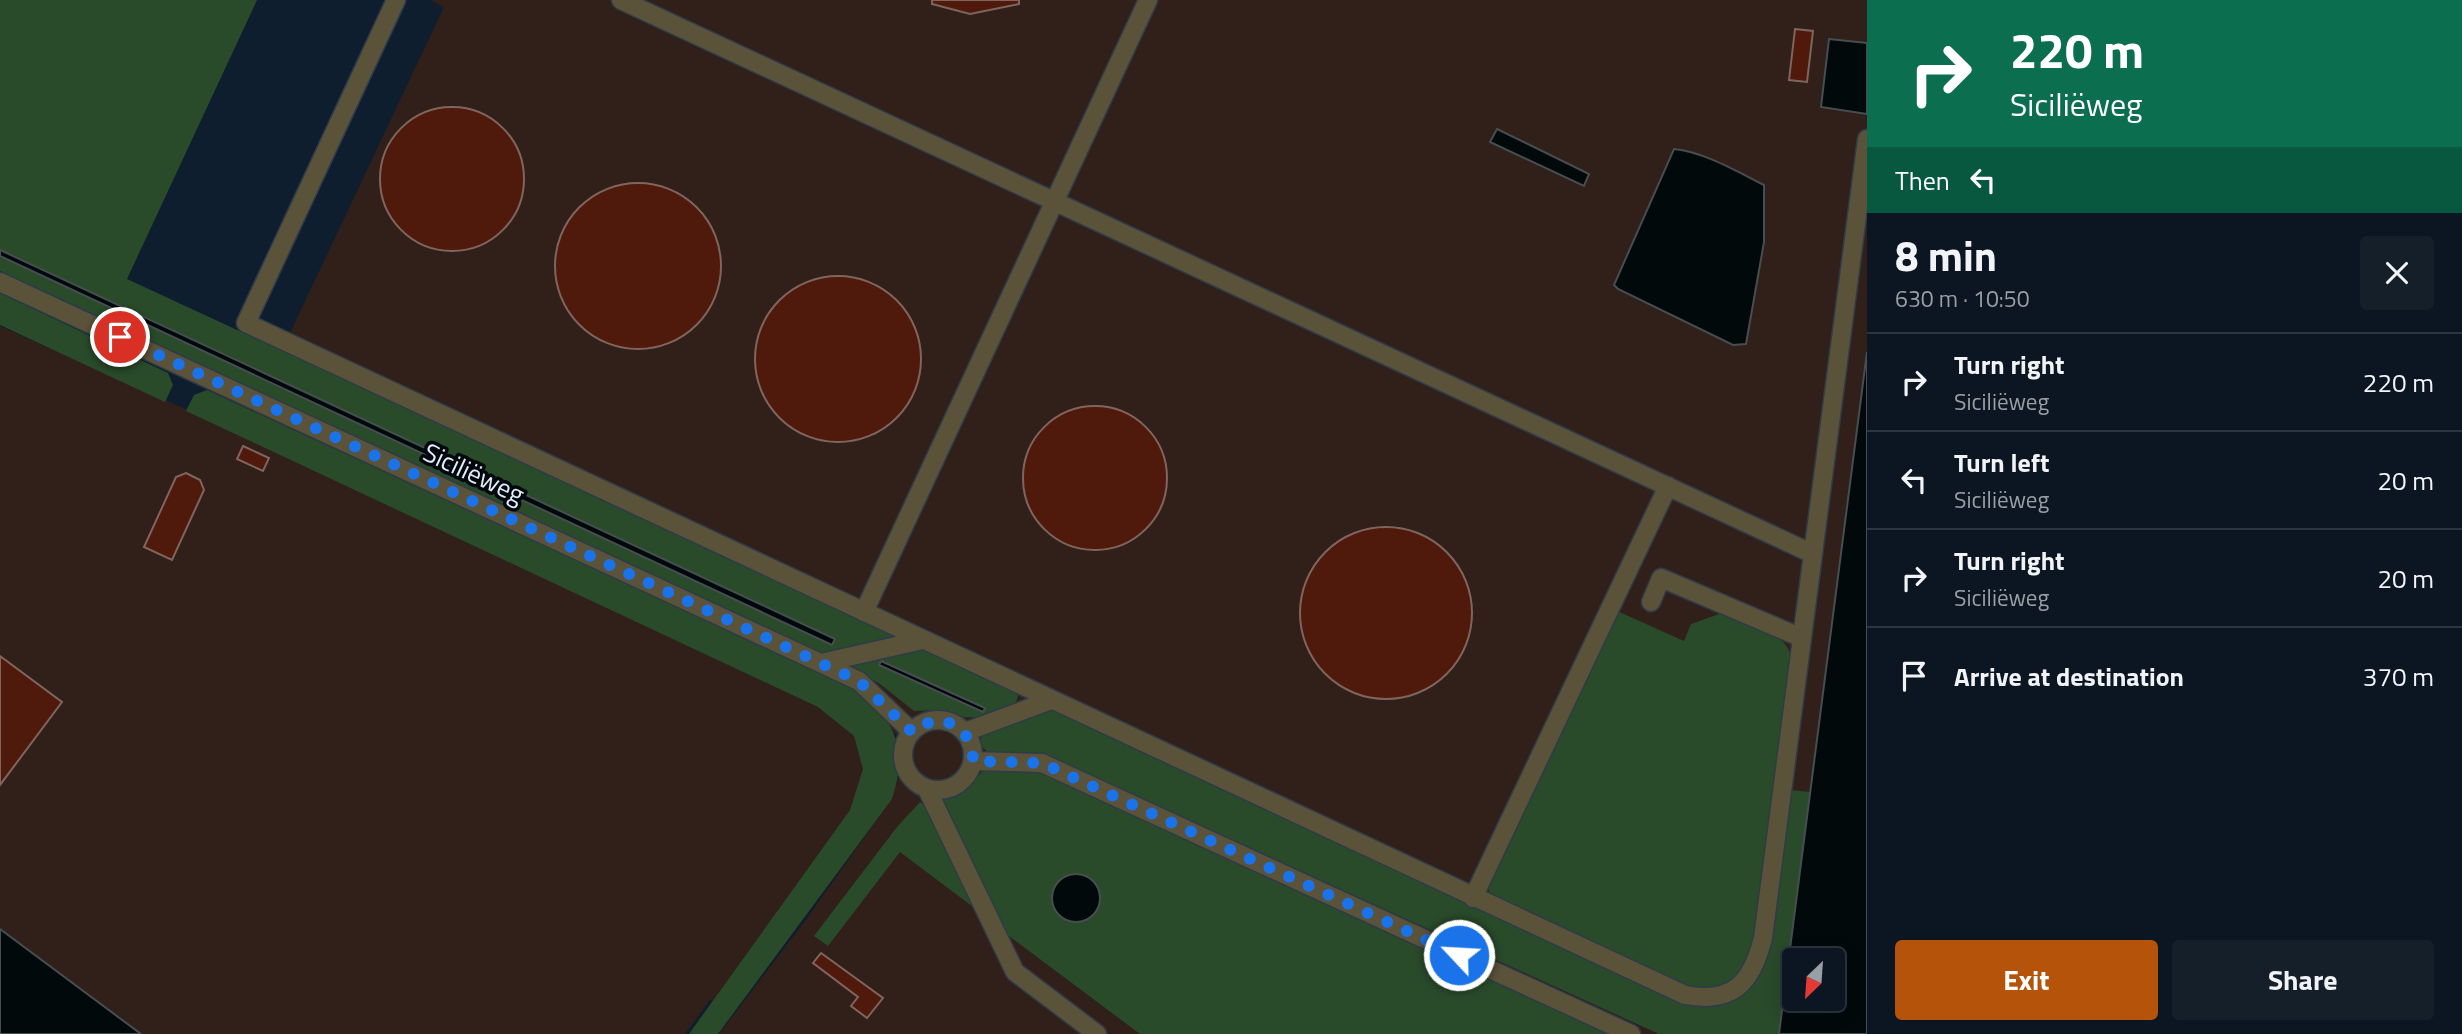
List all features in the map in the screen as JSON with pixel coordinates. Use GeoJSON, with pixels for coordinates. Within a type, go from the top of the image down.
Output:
{"type":"FeatureCollection","features":[{"type":"Feature","properties":{"kind":"street"},"geometry":{"type":"LineString","coordinates":[[396,0],[246,323],[1473,898],[1685,995],[1705,998],[1726,995],[1743,984],[1757,963],[1763,937],[1867,139]]}},
{"type":"Feature","properties":{"kind":"street"},"geometry":{"type":"LineString","coordinates":[[621,0],[1813,554]]}},
{"type":"Feature","properties":{"kind":"street"},"geometry":{"type":"LineString","coordinates":[[863,612],[1148,0]]}},
{"type":"Feature","properties":{"kind":"street","name":"Siciliëweg"},"geometry":{"type":"LineString","coordinates":[[0,282],[859,681],[912,732]]}},
{"type":"Feature","properties":{"kind":"street"},"geometry":{"type":"LineString","coordinates":[[1473,898],[1668,486]]}},
{"type":"Feature","properties":{"kind":"street"},"geometry":{"type":"LineString","coordinates":[[1651,602],[1661,578],[1802,638]]}},
{"type":"Feature","properties":{"kind":"street"},"geometry":{"type":"LineString","coordinates":[[821,663],[923,639]]}},
{"type":"Feature","properties":{"kind":"street"},"geometry":{"type":"LineString","coordinates":[[964,732],[1051,700]]}},
{"type":"Feature","properties":{"kind":"street"},"geometry":{"type":"LineString","coordinates":[[938,720],[957,725],[964,732],[970,740],[973,761],[965,779],[947,790],[927,789],[916,783],[904,764],[905,741],[912,732],[928,721],[938,720]]}},
{"type":"Feature","properties":{"kind":"street"},"geometry":{"type":"LineString","coordinates":[[973,761],[1042,763],[1631,1034]]}},
{"type":"Feature","properties":{"kind":"street"},"geometry":{"type":"LineString","coordinates":[[927,789],[1015,972],[1097,1034]]}},
{"type":"Feature","properties":{"kind":"shaded area"},"geometry":{"type":"Polygon","coordinates":[[[430,0],[1867,0],[1867,542],[1796,948],[1782,948],[1782,1012],[1800,1012],[1809,1034],[719,1034],[805,921],[892,798],[908,740],[248,422],[444,7],[430,0]]]}},
{"type":"Feature","properties":{"kind":"shaded area"},"geometry":{"type":"Polygon","coordinates":[[[1829,39],[1867,43],[1867,114],[1821,107],[1829,39]]]}},
{"type":"Feature","properties":{"kind":"shaded area"},"geometry":{"type":"Polygon","coordinates":[[[1497,129],[1589,174],[1584,186],[1490,142],[1497,129]]]}},
{"type":"Feature","properties":{"kind":"shaded area"},"geometry":{"type":"Polygon","coordinates":[[[1674,149],[1708,158],[1764,185],[1764,242],[1746,344],[1733,345],[1614,285],[1674,149]]]}},
{"type":"Feature","properties":{"kind":"shaded area"},"geometry":{"type":"Polygon","coordinates":[[[0,250],[835,639],[832,645],[0,256],[0,250]]]}},
{"type":"Feature","properties":{"kind":"shaded area"},"geometry":{"type":"Polygon","coordinates":[[[0,326],[277,450],[816,702],[866,746],[863,795],[723,1007],[710,1000],[685,1034],[141,1034],[0,929],[0,326]]]}},
{"type":"Feature","properties":{"kind":"shaded area"},"geometry":{"type":"Polygon","coordinates":[[[1867,352],[1867,1034],[1779,1034],[1782,1011],[1845,1011],[1845,948],[1790,948],[1867,352]]]}},
{"type":"Feature","properties":{"kind":"shaded area"},"geometry":{"type":"Polygon","coordinates":[[[881,661],[985,708],[983,712],[879,665],[881,661]]]}},
{"type":"Feature","properties":{"kind":"shaded area"},"geometry":{"type":"Polygon","coordinates":[[[1076,874],[1085,875],[1093,881],[1099,889],[1099,907],[1093,915],[1085,921],[1076,922],[1067,921],[1059,915],[1053,907],[1052,898],[1053,889],[1059,881],[1067,875],[1076,874]]]}},
{"type":"Feature","properties":{"kind":"shaded area"},"geometry":{"type":"Polygon","coordinates":[[[0,929],[141,1034],[0,1034],[0,929]]]}},
{"type":"Feature","properties":{"kind":"green space"},"geometry":{"type":"Polygon","coordinates":[[[0,0],[257,0],[127,279],[902,638],[826,655],[0,271],[0,256],[832,645],[835,639],[0,250],[0,0]]]}},
{"type":"Feature","properties":{"kind":"green space"},"geometry":{"type":"Polygon","coordinates":[[[0,293],[168,373],[173,385],[165,402],[0,325],[0,293]]]}},
{"type":"Feature","properties":{"kind":"green space"},"geometry":{"type":"Polygon","coordinates":[[[207,390],[848,686],[877,708],[887,720],[898,748],[899,763],[892,799],[718,1034],[689,1034],[850,810],[863,769],[854,736],[818,707],[186,411],[194,395],[207,390]]]}},
{"type":"Feature","properties":{"kind":"green space"},"geometry":{"type":"Polygon","coordinates":[[[1615,610],[1684,641],[1691,624],[1725,612],[1775,635],[1789,650],[1792,660],[1754,944],[1745,966],[1731,983],[1722,988],[1700,990],[1687,986],[1490,897],[1488,887],[1615,610]]]}},
{"type":"Feature","properties":{"kind":"green space"},"geometry":{"type":"Polygon","coordinates":[[[922,647],[1014,690],[1018,696],[1016,702],[983,718],[961,717],[937,710],[914,711],[880,684],[850,667],[852,661],[922,647]],[[879,665],[983,712],[985,709],[879,665]]]}},
{"type":"Feature","properties":{"kind":"green space"},"geometry":{"type":"Polygon","coordinates":[[[1054,708],[1692,1006],[1720,1004],[1739,997],[1760,975],[1769,946],[1789,790],[1811,792],[1790,948],[1782,948],[1782,1011],[1779,1034],[1659,1034],[1046,755],[988,752],[981,746],[981,737],[987,730],[1054,708]]]}},
{"type":"Feature","properties":{"kind":"green space"},"geometry":{"type":"Polygon","coordinates":[[[986,767],[1042,771],[1612,1034],[1140,1034],[1005,933],[938,801],[967,789],[986,767]]]}},
{"type":"Feature","properties":{"kind":"green space"},"geometry":{"type":"Polygon","coordinates":[[[920,802],[925,805],[981,913],[900,852],[828,946],[814,936],[897,827],[920,802]]]}},
{"type":"Feature","properties":{"kind":"building"},"geometry":{"type":"Polygon","coordinates":[[[932,0],[1019,0],[1019,4],[970,14],[932,4],[932,0]]]}},
{"type":"Feature","properties":{"kind":"building"},"geometry":{"type":"Polygon","coordinates":[[[1795,29],[1813,31],[1807,82],[1789,80],[1795,29]]]}},
{"type":"Feature","properties":{"kind":"building"},"geometry":{"type":"Polygon","coordinates":[[[452,107],[480,112],[503,128],[519,151],[524,179],[519,207],[503,230],[480,246],[452,251],[424,246],[401,230],[385,207],[380,179],[385,151],[401,128],[424,112],[452,107]]]}},
{"type":"Feature","properties":{"kind":"building"},"geometry":{"type":"Polygon","coordinates":[[[638,183],[670,189],[697,207],[715,234],[721,266],[715,298],[697,325],[670,343],[638,349],[606,343],[579,325],[561,298],[555,266],[561,234],[579,207],[606,189],[638,183]]]}},
{"type":"Feature","properties":{"kind":"building"},"geometry":{"type":"Polygon","coordinates":[[[838,276],[870,282],[897,300],[915,327],[921,359],[915,391],[897,418],[870,436],[838,442],[806,436],[779,418],[761,391],[755,359],[761,327],[779,300],[806,282],[838,276]]]}},
{"type":"Feature","properties":{"kind":"building"},"geometry":{"type":"Polygon","coordinates":[[[1095,406],[1123,411],[1146,427],[1162,450],[1167,478],[1162,506],[1146,529],[1123,545],[1095,550],[1067,545],[1044,529],[1028,506],[1023,478],[1028,450],[1044,427],[1067,411],[1095,406]]]}},
{"type":"Feature","properties":{"kind":"building"},"geometry":{"type":"Polygon","coordinates":[[[243,446],[269,458],[263,471],[237,459],[243,446]]]}},
{"type":"Feature","properties":{"kind":"building"},"geometry":{"type":"Polygon","coordinates":[[[186,473],[200,480],[204,490],[172,560],[144,547],[176,477],[186,473]]]}},
{"type":"Feature","properties":{"kind":"building"},"geometry":{"type":"Polygon","coordinates":[[[1386,527],[1419,533],[1447,552],[1466,580],[1472,613],[1466,646],[1447,674],[1419,693],[1386,699],[1353,693],[1325,674],[1306,646],[1300,613],[1306,580],[1325,552],[1353,533],[1386,527]]]}},
{"type":"Feature","properties":{"kind":"building"},"geometry":{"type":"Polygon","coordinates":[[[0,656],[62,702],[0,785],[0,656]]]}},
{"type":"Feature","properties":{"kind":"building"},"geometry":{"type":"Polygon","coordinates":[[[821,953],[883,998],[867,1018],[851,1006],[858,997],[813,963],[821,953]]]}},
{"type":"Feature","properties":{"kind":"route"},"geometry":{"type":"LineString","coordinates":[[120,337],[859,681],[912,732],[928,721],[948,721],[957,725],[970,740],[973,761],[1042,763],[1459,955]]}}]}
